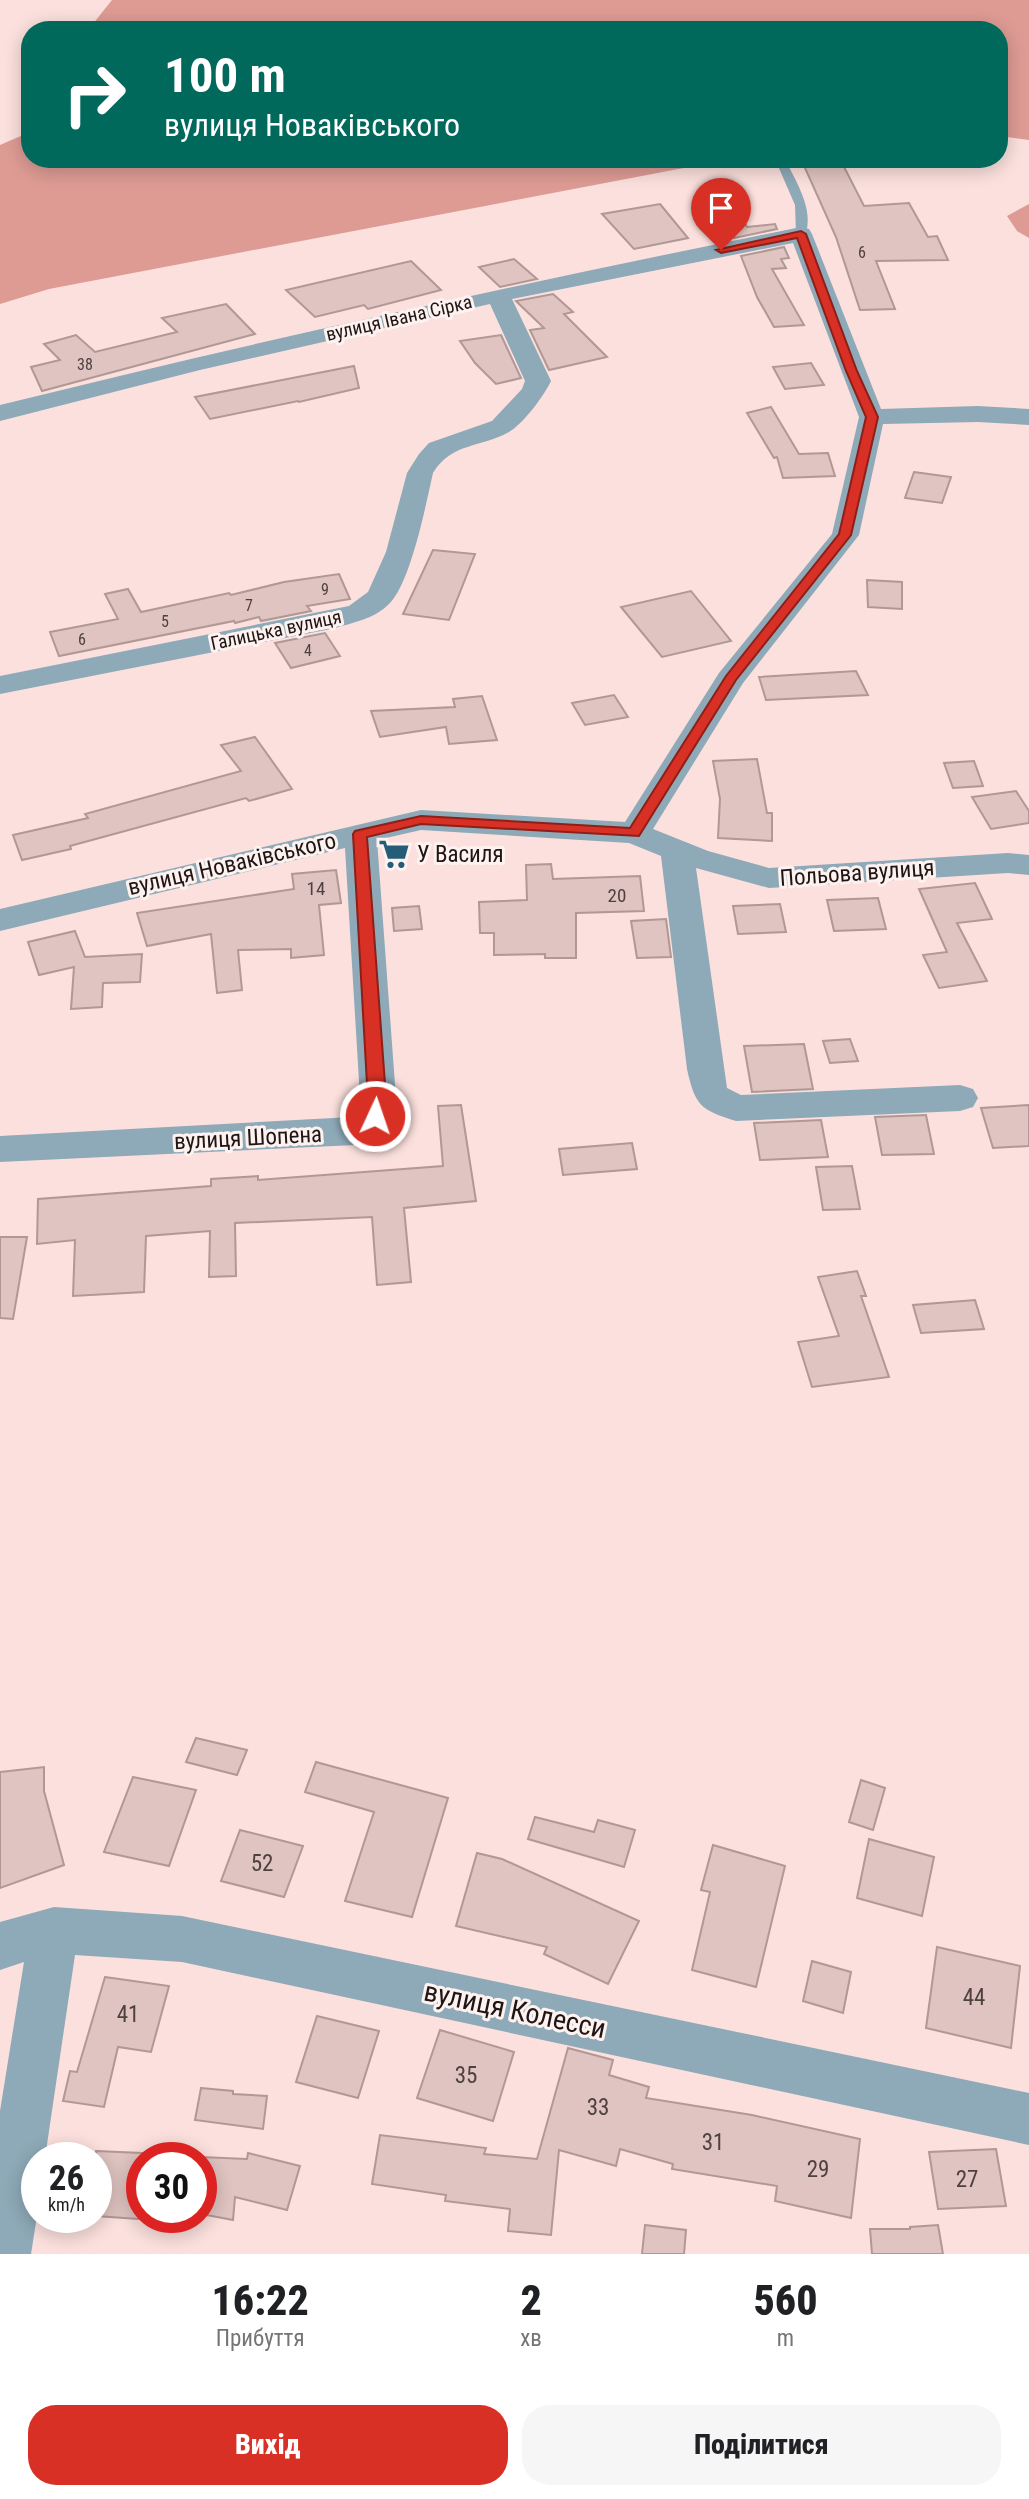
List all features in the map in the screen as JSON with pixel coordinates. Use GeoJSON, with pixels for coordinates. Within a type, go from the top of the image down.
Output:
{"type":"FeatureCollection","features":[{"type":"Feature","properties":{"kind":"street","name":"вулиця Івана Сірка"},"geometry":{"type":"LineString","coordinates":[[0,413],[198,363],[498,295],[801,234]]}},
{"type":"Feature","properties":{"kind":"street"},"geometry":{"type":"LineString","coordinates":[[634,833],[730,679],[845,535],[872,417],[801,234]]}},
{"type":"Feature","properties":{"kind":"street","name":"Галицька вулиця"},"geometry":{"type":"LineString","coordinates":[[0,685],[331,620],[359,612],[380,597],[400,552],[420,473],[428,460],[438,449],[501,426],[533,392],[538,381],[498,295]]}},
{"type":"Feature","properties":{"kind":"street"},"geometry":{"type":"LineString","coordinates":[[872,417],[978,414],[1029,417]]}},
{"type":"Feature","properties":{"kind":"street","name":"вулиця Новаківського"},"geometry":{"type":"LineString","coordinates":[[1,917],[421,820],[634,833]]}},
{"type":"Feature","properties":{"kind":"street","name":"Польова вулиця"},"geometry":{"type":"LineString","coordinates":[[634,833],[677,851],[769,878],[1008,863],[1029,865]]}},
{"type":"Feature","properties":{"kind":"street","name":"вулиця Шопена"},"geometry":{"type":"LineString","coordinates":[[0,1149],[355,1132],[368,1127],[375,1116],[378,1098],[360,834]]}},
{"type":"Feature","properties":{"kind":"street"},"geometry":{"type":"LineString","coordinates":[[677,851],[705,1069],[711,1095],[736,1108],[960,1098]]}},
{"type":"Feature","properties":{"kind":"street"},"geometry":{"type":"LineString","coordinates":[[4,2254],[54,1930]]}},
{"type":"Feature","properties":{"kind":"street","name":"вулиця Колесси"},"geometry":{"type":"LineString","coordinates":[[0,1946],[54,1930],[182,1939],[1029,2119]]}},
{"type":"Feature","properties":{"kind":"lane"},"geometry":{"type":"LineString","coordinates":[[784,168],[802,208],[801,234]]}},
{"type":"Feature","properties":{"kind":"shaded area"},"geometry":{"type":"Polygon","coordinates":[[[112,0],[1029,0],[1029,140],[1008,137],[1008,21],[95,21],[112,0]]]}},
{"type":"Feature","properties":{"kind":"shaded area"},"geometry":{"type":"Polygon","coordinates":[[[21,136],[21,168],[684,168],[49,289],[0,304],[0,145],[21,136]]]}},
{"type":"Feature","properties":{"kind":"shaded area"},"geometry":{"type":"Polygon","coordinates":[[[1029,204],[1029,238],[1017,231],[1007,216],[1029,204]]]}},
{"type":"Feature","properties":{"kind":"building"},"geometry":{"type":"Polygon","coordinates":[[[805,168],[845,168],[864,206],[909,203],[928,237],[937,236],[948,260],[876,261],[895,309],[860,310],[836,237],[805,168]]]}},
{"type":"Feature","properties":{"kind":"building"},"geometry":{"type":"Polygon","coordinates":[[[660,204],[688,238],[634,249],[602,214],[660,204]]]}},
{"type":"Feature","properties":{"kind":"building"},"geometry":{"type":"Polygon","coordinates":[[[738,212],[747,227],[775,224],[777,229],[734,238],[726,218],[738,212]]]}},
{"type":"Feature","properties":{"kind":"building"},"geometry":{"type":"Polygon","coordinates":[[[784,247],[789,258],[781,259],[786,268],[772,269],[804,325],[774,327],[757,297],[741,256],[784,247]]]}},
{"type":"Feature","properties":{"kind":"building"},"geometry":{"type":"Polygon","coordinates":[[[514,259],[537,279],[500,287],[479,267],[514,259]]]}},
{"type":"Feature","properties":{"kind":"building"},"geometry":{"type":"Polygon","coordinates":[[[411,261],[441,290],[368,309],[364,305],[315,317],[286,290],[411,261]]]}},
{"type":"Feature","properties":{"kind":"building"},"geometry":{"type":"Polygon","coordinates":[[[553,294],[573,312],[564,314],[607,357],[549,370],[530,330],[544,328],[516,301],[553,294]]]}},
{"type":"Feature","properties":{"kind":"building"},"geometry":{"type":"Polygon","coordinates":[[[226,304],[255,334],[42,391],[31,367],[60,360],[44,344],[76,335],[95,352],[177,332],[162,318],[226,304]]]}},
{"type":"Feature","properties":{"kind":"building"},"geometry":{"type":"Polygon","coordinates":[[[501,335],[521,378],[496,384],[475,363],[460,341],[501,335]]]}},
{"type":"Feature","properties":{"kind":"building"},"geometry":{"type":"Polygon","coordinates":[[[811,363],[824,385],[785,389],[773,367],[811,363]]]}},
{"type":"Feature","properties":{"kind":"building"},"geometry":{"type":"Polygon","coordinates":[[[354,366],[359,388],[299,402],[210,419],[195,397],[354,366]]]}},
{"type":"Feature","properties":{"kind":"building"},"geometry":{"type":"Polygon","coordinates":[[[771,407],[799,454],[828,453],[835,476],[783,478],[777,457],[774,458],[747,413],[771,407]]]}},
{"type":"Feature","properties":{"kind":"building"},"geometry":{"type":"Polygon","coordinates":[[[914,472],[951,477],[942,503],[905,498],[914,472]]]}},
{"type":"Feature","properties":{"kind":"building"},"geometry":{"type":"Polygon","coordinates":[[[433,550],[475,554],[449,620],[403,614],[433,550]]]}},
{"type":"Feature","properties":{"kind":"building"},"geometry":{"type":"Polygon","coordinates":[[[339,574],[350,599],[307,606],[311,611],[261,621],[259,617],[235,623],[234,621],[59,656],[50,632],[118,619],[105,594],[128,589],[141,612],[284,582],[339,574]]]}},
{"type":"Feature","properties":{"kind":"building"},"geometry":{"type":"Polygon","coordinates":[[[867,580],[902,582],[902,609],[868,607],[867,580]]]}},
{"type":"Feature","properties":{"kind":"building"},"geometry":{"type":"Polygon","coordinates":[[[691,591],[731,641],[662,657],[621,607],[691,591]]]}},
{"type":"Feature","properties":{"kind":"building"},"geometry":{"type":"Polygon","coordinates":[[[325,633],[340,656],[291,668],[275,643],[325,633]]]}},
{"type":"Feature","properties":{"kind":"building"},"geometry":{"type":"Polygon","coordinates":[[[856,671],[868,695],[766,700],[759,677],[856,671]]]}},
{"type":"Feature","properties":{"kind":"building"},"geometry":{"type":"Polygon","coordinates":[[[614,695],[628,717],[585,725],[572,703],[614,695]]]}},
{"type":"Feature","properties":{"kind":"building"},"geometry":{"type":"Polygon","coordinates":[[[482,696],[497,740],[449,744],[446,727],[380,737],[371,711],[455,707],[453,699],[482,696]]]}},
{"type":"Feature","properties":{"kind":"building"},"geometry":{"type":"Polygon","coordinates":[[[255,737],[292,789],[249,801],[246,798],[70,846],[71,849],[22,860],[13,835],[88,818],[85,814],[241,771],[221,745],[255,737]]]}},
{"type":"Feature","properties":{"kind":"building"},"geometry":{"type":"Polygon","coordinates":[[[757,759],[767,813],[772,813],[772,841],[718,838],[720,799],[713,761],[757,759]]]}},
{"type":"Feature","properties":{"kind":"building"},"geometry":{"type":"Polygon","coordinates":[[[974,761],[983,786],[953,788],[944,763],[974,761]]]}},
{"type":"Feature","properties":{"kind":"building"},"geometry":{"type":"Polygon","coordinates":[[[1016,791],[1029,811],[1029,823],[991,829],[972,797],[1016,791]]]}},
{"type":"Feature","properties":{"kind":"building"},"geometry":{"type":"Polygon","coordinates":[[[551,864],[553,879],[640,876],[644,911],[576,913],[576,958],[545,958],[545,954],[494,955],[494,933],[480,933],[479,902],[527,900],[526,865],[551,864]]]}},
{"type":"Feature","properties":{"kind":"building"},"geometry":{"type":"Polygon","coordinates":[[[336,870],[341,903],[319,905],[324,955],[291,958],[291,949],[238,950],[242,990],[217,993],[211,934],[147,946],[137,913],[294,889],[292,874],[336,870]]]}},
{"type":"Feature","properties":{"kind":"building"},"geometry":{"type":"Polygon","coordinates":[[[975,883],[992,919],[957,923],[987,981],[939,988],[923,955],[947,952],[919,889],[975,883]]]}},
{"type":"Feature","properties":{"kind":"building"},"geometry":{"type":"Polygon","coordinates":[[[878,898],[886,929],[834,931],[827,900],[878,898]]]}},
{"type":"Feature","properties":{"kind":"building"},"geometry":{"type":"Polygon","coordinates":[[[780,904],[786,932],[738,934],[733,906],[780,904]]]}},
{"type":"Feature","properties":{"kind":"building"},"geometry":{"type":"Polygon","coordinates":[[[419,906],[422,929],[394,931],[392,908],[419,906]]]}},
{"type":"Feature","properties":{"kind":"building"},"geometry":{"type":"Polygon","coordinates":[[[666,919],[671,957],[637,958],[631,921],[666,919]]]}},
{"type":"Feature","properties":{"kind":"building"},"geometry":{"type":"Polygon","coordinates":[[[75,931],[85,957],[142,954],[140,982],[103,983],[102,1007],[71,1009],[74,967],[39,975],[28,942],[75,931]]]}},
{"type":"Feature","properties":{"kind":"building"},"geometry":{"type":"Polygon","coordinates":[[[850,1039],[858,1061],[830,1063],[823,1041],[850,1039]]]}},
{"type":"Feature","properties":{"kind":"building"},"geometry":{"type":"Polygon","coordinates":[[[804,1044],[813,1089],[752,1092],[744,1046],[804,1044]]]}},
{"type":"Feature","properties":{"kind":"building"},"geometry":{"type":"Polygon","coordinates":[[[461,1105],[476,1201],[404,1208],[411,1282],[377,1285],[372,1217],[235,1223],[236,1276],[209,1277],[210,1231],[146,1236],[144,1292],[73,1296],[75,1240],[37,1244],[38,1199],[211,1186],[211,1179],[258,1176],[258,1180],[443,1166],[438,1106],[461,1105]]]}},
{"type":"Feature","properties":{"kind":"building"},"geometry":{"type":"Polygon","coordinates":[[[1029,1105],[1029,1146],[993,1148],[981,1108],[1029,1105]]]}},
{"type":"Feature","properties":{"kind":"building"},"geometry":{"type":"Polygon","coordinates":[[[926,1115],[934,1154],[882,1155],[875,1117],[926,1115]]]}},
{"type":"Feature","properties":{"kind":"building"},"geometry":{"type":"Polygon","coordinates":[[[821,1120],[828,1157],[760,1160],[754,1123],[821,1120]]]}},
{"type":"Feature","properties":{"kind":"building"},"geometry":{"type":"Polygon","coordinates":[[[632,1143],[637,1169],[563,1175],[559,1149],[632,1143]]]}},
{"type":"Feature","properties":{"kind":"building"},"geometry":{"type":"Polygon","coordinates":[[[852,1166],[860,1209],[823,1210],[816,1167],[852,1166]]]}},
{"type":"Feature","properties":{"kind":"building"},"geometry":{"type":"Polygon","coordinates":[[[0,1237],[27,1237],[13,1319],[0,1318],[0,1237]]]}},
{"type":"Feature","properties":{"kind":"building"},"geometry":{"type":"Polygon","coordinates":[[[857,1271],[866,1296],[861,1296],[889,1377],[812,1387],[798,1342],[839,1336],[818,1277],[857,1271]]]}},
{"type":"Feature","properties":{"kind":"building"},"geometry":{"type":"Polygon","coordinates":[[[975,1300],[984,1329],[921,1333],[913,1305],[975,1300]]]}},
{"type":"Feature","properties":{"kind":"building"},"geometry":{"type":"Polygon","coordinates":[[[196,1738],[247,1750],[237,1775],[186,1762],[196,1738]]]}},
{"type":"Feature","properties":{"kind":"building"},"geometry":{"type":"Polygon","coordinates":[[[316,1762],[448,1798],[412,1917],[345,1901],[374,1812],[305,1792],[316,1762]]]}},
{"type":"Feature","properties":{"kind":"building"},"geometry":{"type":"Polygon","coordinates":[[[44,1767],[44,1791],[64,1865],[0,1888],[0,1772],[44,1767]]]}},
{"type":"Feature","properties":{"kind":"building"},"geometry":{"type":"Polygon","coordinates":[[[133,1777],[196,1790],[169,1866],[104,1852],[133,1777]]]}},
{"type":"Feature","properties":{"kind":"building"},"geometry":{"type":"Polygon","coordinates":[[[861,1780],[885,1788],[873,1830],[849,1822],[861,1780]]]}},
{"type":"Feature","properties":{"kind":"building"},"geometry":{"type":"Polygon","coordinates":[[[535,1817],[594,1832],[598,1820],[635,1830],[624,1867],[528,1839],[535,1817]]]}},
{"type":"Feature","properties":{"kind":"building"},"geometry":{"type":"Polygon","coordinates":[[[240,1830],[303,1846],[284,1897],[221,1881],[240,1830]]]}},
{"type":"Feature","properties":{"kind":"building"},"geometry":{"type":"Polygon","coordinates":[[[869,1839],[934,1857],[922,1916],[857,1898],[869,1839]]]}},
{"type":"Feature","properties":{"kind":"building"},"geometry":{"type":"Polygon","coordinates":[[[713,1845],[785,1866],[756,1987],[692,1970],[710,1892],[701,1890],[713,1845]]]}},
{"type":"Feature","properties":{"kind":"building"},"geometry":{"type":"Polygon","coordinates":[[[477,1853],[502,1859],[639,1921],[608,1984],[544,1954],[547,1947],[456,1926],[477,1853]]]}},
{"type":"Feature","properties":{"kind":"building"},"geometry":{"type":"Polygon","coordinates":[[[937,1947],[1020,1966],[1011,2048],[926,2028],[937,1947]]]}},
{"type":"Feature","properties":{"kind":"building"},"geometry":{"type":"Polygon","coordinates":[[[812,1961],[851,1972],[843,2013],[803,2001],[812,1961]]]}},
{"type":"Feature","properties":{"kind":"building"},"geometry":{"type":"Polygon","coordinates":[[[105,1977],[169,1986],[151,2052],[118,2047],[104,2107],[63,2101],[70,2071],[77,2072],[105,1977]]]}},
{"type":"Feature","properties":{"kind":"building"},"geometry":{"type":"Polygon","coordinates":[[[317,2016],[379,2031],[358,2098],[296,2082],[317,2016]]]}},
{"type":"Feature","properties":{"kind":"building"},"geometry":{"type":"Polygon","coordinates":[[[440,2030],[514,2052],[493,2121],[417,2098],[440,2030]]]}},
{"type":"Feature","properties":{"kind":"building"},"geometry":{"type":"Polygon","coordinates":[[[568,2048],[613,2060],[609,2075],[649,2087],[646,2098],[752,2115],[860,2139],[851,2218],[775,2201],[777,2186],[672,2169],[673,2164],[620,2149],[616,2166],[559,2150],[551,2235],[508,2231],[510,2209],[445,2201],[446,2195],[372,2184],[380,2135],[486,2148],[484,2154],[537,2159],[568,2048]]]}},
{"type":"Feature","properties":{"kind":"building"},"geometry":{"type":"Polygon","coordinates":[[[201,2088],[233,2091],[233,2094],[267,2096],[263,2129],[195,2120],[201,2088]]]}},
{"type":"Feature","properties":{"kind":"building"},"geometry":{"type":"Polygon","coordinates":[[[996,2149],[1006,2206],[938,2209],[929,2152],[996,2149]]]}},
{"type":"Feature","properties":{"kind":"building"},"geometry":{"type":"Polygon","coordinates":[[[112,2152],[126,2152],[126,2218],[112,2217],[112,2152]]]}},
{"type":"Feature","properties":{"kind":"building"},"geometry":{"type":"Polygon","coordinates":[[[248,2153],[300,2166],[287,2210],[235,2197],[233,2220],[217,2217],[217,2158],[247,2159],[248,2153]]]}},
{"type":"Feature","properties":{"kind":"building"},"geometry":{"type":"Polygon","coordinates":[[[645,2225],[686,2230],[684,2254],[642,2254],[645,2225]]]}},
{"type":"Feature","properties":{"kind":"building"},"geometry":{"type":"Polygon","coordinates":[[[938,2225],[943,2254],[872,2254],[870,2229],[910,2229],[938,2225]]]}},
{"type":"Feature","properties":{"kind":"place","name":"У Василя"},"geometry":{"type":"Point","coordinates":[394,854]}},
{"type":"Feature","properties":{"kind":"route"},"geometry":{"type":"LineString","coordinates":[[375,1116],[378,1098],[360,834],[421,820],[634,833],[730,679],[845,535],[872,417],[801,234],[721,250]]}}]}
